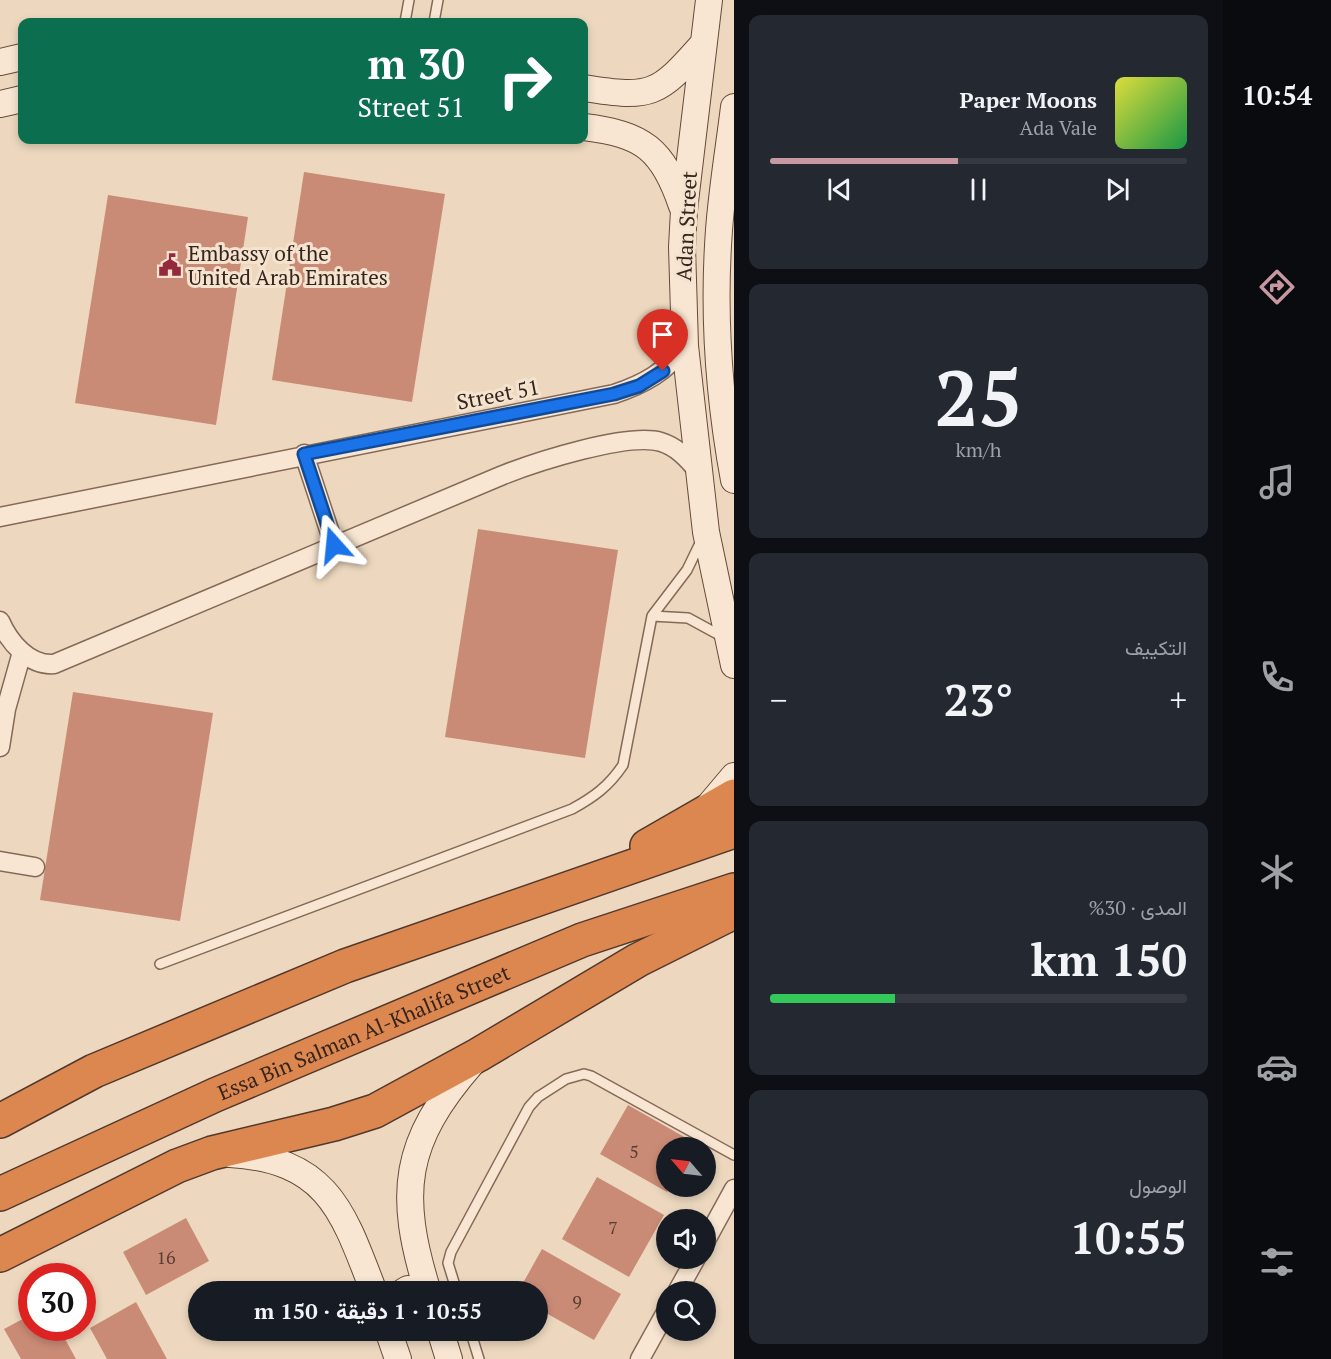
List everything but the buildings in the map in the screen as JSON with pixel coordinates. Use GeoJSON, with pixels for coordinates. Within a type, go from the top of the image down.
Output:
{"type":"FeatureCollection","features":[{"type":"Feature","properties":{"kind":"highway"},"geometry":{"type":"LineString","coordinates":[[602,876],[734,796]]}},
{"type":"Feature","properties":{"kind":"highway"},"geometry":{"type":"LineString","coordinates":[[0,1107],[94,1071],[345,966],[734,831]]}},
{"type":"Feature","properties":{"kind":"highway","name":"Essa Bin Salman Al-Khalifa Street"},"geometry":{"type":"LineString","coordinates":[[0,1194],[215,1095],[582,940],[734,890]]}},
{"type":"Feature","properties":{"kind":"highway"},"geometry":{"type":"LineString","coordinates":[[0,1255],[177,1166],[212,1153],[334,1124],[375,1111],[478,1055],[638,960],[734,912]]}},
{"type":"Feature","properties":{"kind":"highway"},"geometry":{"type":"LineString","coordinates":[[0,1121],[94,1071]]}},
{"type":"Feature","properties":{"kind":"highway"},"geometry":{"type":"LineString","coordinates":[[0,1217],[215,1095]]}},
{"type":"Feature","properties":{"kind":"main road","name":"Adan Street"},"geometry":{"type":"LineString","coordinates":[[709,0],[684,210],[682,247],[685,346],[697,470],[706,532],[731,653]]}},
{"type":"Feature","properties":{"kind":"main road"},"geometry":{"type":"LineString","coordinates":[[588,89],[630,94],[649,92],[674,76],[703,44]]}},
{"type":"Feature","properties":{"kind":"main road"},"geometry":{"type":"LineString","coordinates":[[0,62],[18,58]]}},
{"type":"Feature","properties":{"kind":"main road"},"geometry":{"type":"LineString","coordinates":[[588,92],[596,98],[600,111],[588,123]]}},
{"type":"Feature","properties":{"kind":"main road"},"geometry":{"type":"LineString","coordinates":[[0,104],[18,100]]}},
{"type":"Feature","properties":{"kind":"main road","name":"Adan Street"},"geometry":{"type":"LineString","coordinates":[[734,107],[719,238],[718,300],[723,388],[734,480]]}},
{"type":"Feature","properties":{"kind":"main road"},"geometry":{"type":"LineString","coordinates":[[588,127],[619,133],[656,154],[673,178],[684,210]]}},
{"type":"Feature","properties":{"kind":"main road"},"geometry":{"type":"LineString","coordinates":[[682,247],[687,255],[703,259],[719,238]]}},
{"type":"Feature","properties":{"kind":"main road"},"geometry":{"type":"LineString","coordinates":[[684,302],[691,291],[697,287],[711,291],[718,300]]}},
{"type":"Feature","properties":{"kind":"main road"},"geometry":{"type":"LineString","coordinates":[[701,815],[734,776]]}},
{"type":"Feature","properties":{"kind":"main road"},"geometry":{"type":"LineString","coordinates":[[425,1281],[412,1232],[409,1210],[410,1173],[415,1154],[432,1117],[448,1092],[478,1055]]}},
{"type":"Feature","properties":{"kind":"main road"},"geometry":{"type":"LineString","coordinates":[[212,1153],[247,1155],[276,1161],[317,1184],[340,1209],[369,1281]]}},
{"type":"Feature","properties":{"kind":"main road"},"geometry":{"type":"LineString","coordinates":[[392,1341],[398,1359]]}},
{"type":"Feature","properties":{"kind":"main road"},"geometry":{"type":"LineString","coordinates":[[444,1341],[450,1359]]}},
{"type":"Feature","properties":{"kind":"street"},"geometry":{"type":"LineString","coordinates":[[719,238],[734,203]]}},
{"type":"Feature","properties":{"kind":"street","name":"Street 51"},"geometry":{"type":"LineString","coordinates":[[0,517],[304,454],[614,394],[639,386],[663,371],[685,346]]}},
{"type":"Feature","properties":{"kind":"street"},"geometry":{"type":"LineString","coordinates":[[0,621],[8,636],[22,652],[40,662],[59,663],[334,545],[532,464],[637,440],[669,445],[679,451],[697,470]]}},
{"type":"Feature","properties":{"kind":"street"},"geometry":{"type":"LineString","coordinates":[[304,454],[334,545]]}},
{"type":"Feature","properties":{"kind":"street"},"geometry":{"type":"LineString","coordinates":[[0,747],[6,709],[22,652]]}},
{"type":"Feature","properties":{"kind":"street"},"geometry":{"type":"LineString","coordinates":[[0,861],[35,867]]}},
{"type":"Feature","properties":{"kind":"street"},"geometry":{"type":"LineString","coordinates":[[716,1222],[734,1189]]}},
{"type":"Feature","properties":{"kind":"street"},"geometry":{"type":"LineString","coordinates":[[640,1359],[656,1330]]}},
{"type":"Feature","properties":{"kind":"lane"},"geometry":{"type":"LineString","coordinates":[[406,18],[409,0]]}},
{"type":"Feature","properties":{"kind":"lane"},"geometry":{"type":"LineString","coordinates":[[436,18],[438,0]]}},
{"type":"Feature","properties":{"kind":"lane"},"geometry":{"type":"LineString","coordinates":[[160,964],[572,809],[594,797],[610,783],[623,765],[652,616],[687,570],[706,532]]}},
{"type":"Feature","properties":{"kind":"lane"},"geometry":{"type":"LineString","coordinates":[[652,616],[688,618],[712,629],[731,653]]}},
{"type":"Feature","properties":{"kind":"lane"},"geometry":{"type":"LineString","coordinates":[[454,1281],[448,1263],[451,1252],[519,1119],[538,1096],[566,1079],[584,1074],[591,1076],[734,1155]]}},
{"type":"Feature","properties":{"kind":"lane"},"geometry":{"type":"LineString","coordinates":[[473,1341],[479,1359]]}},
{"type":"Feature","properties":{"kind":"place","name":"Embassy of the United Arab Emirates"},"geometry":{"type":"Point","coordinates":[170,265]}},
{"type":"Feature","properties":{"kind":"route"},"geometry":{"type":"LineString","coordinates":[[334,545],[304,454],[614,394],[639,386],[663,371]]}}]}
